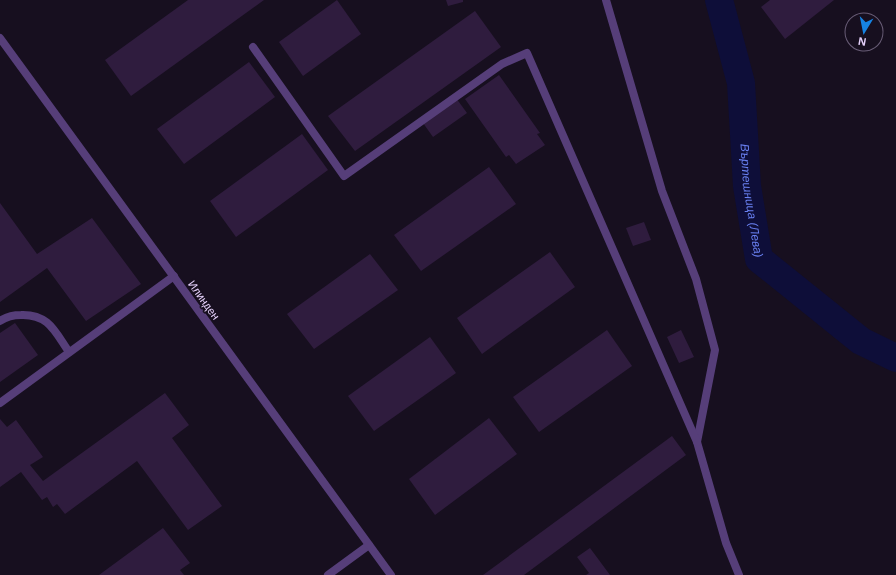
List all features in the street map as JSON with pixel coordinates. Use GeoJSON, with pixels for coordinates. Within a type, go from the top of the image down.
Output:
{"type":"FeatureCollection","features":[{"type":"Feature","properties":{"kind":"street"},"geometry":{"type":"LineString","coordinates":[[606,0],[662,190],[696,279],[715,350],[697,442]]}},
{"type":"Feature","properties":{"kind":"street","name":"Илинден"},"geometry":{"type":"LineString","coordinates":[[0,38],[391,575]]}},
{"type":"Feature","properties":{"kind":"street"},"geometry":{"type":"LineString","coordinates":[[253,47],[344,176],[502,64],[527,53],[697,442],[726,542],[739,575]]}},
{"type":"Feature","properties":{"kind":"street"},"geometry":{"type":"LineString","coordinates":[[0,403],[174,276]]}},
{"type":"Feature","properties":{"kind":"street"},"geometry":{"type":"LineString","coordinates":[[0,321],[15,315],[27,314],[39,316],[49,323],[69,352]]}},
{"type":"Feature","properties":{"kind":"street"},"geometry":{"type":"LineString","coordinates":[[328,575],[369,545]]}},
{"type":"Feature","properties":{"kind":"building"},"geometry":{"type":"Polygon","coordinates":[[[188,0],[264,0],[131,96],[105,60],[188,0]]]}},
{"type":"Feature","properties":{"kind":"building"},"geometry":{"type":"Polygon","coordinates":[[[337,0],[361,34],[303,76],[279,42],[337,0]]]}},
{"type":"Feature","properties":{"kind":"building"},"geometry":{"type":"Polygon","coordinates":[[[446,0],[463,0],[463,2],[448,6],[446,0]]]}},
{"type":"Feature","properties":{"kind":"building"},"geometry":{"type":"Polygon","coordinates":[[[770,0],[834,0],[785,39],[761,7],[770,0]]]}},
{"type":"Feature","properties":{"kind":"building"},"geometry":{"type":"Polygon","coordinates":[[[475,11],[501,47],[355,151],[328,116],[475,11]]]}},
{"type":"Feature","properties":{"kind":"building"},"geometry":{"type":"Polygon","coordinates":[[[249,62],[275,97],[184,164],[157,129],[249,62]]]}},
{"type":"Feature","properties":{"kind":"building"},"geometry":{"type":"Polygon","coordinates":[[[499,75],[540,133],[537,134],[545,145],[516,164],[509,155],[506,157],[465,99],[499,75]]]}},
{"type":"Feature","properties":{"kind":"building"},"geometry":{"type":"Polygon","coordinates":[[[456,98],[467,113],[433,137],[423,123],[456,98]]]}},
{"type":"Feature","properties":{"kind":"building"},"geometry":{"type":"Polygon","coordinates":[[[302,134],[328,170],[236,237],[210,201],[302,134]]]}},
{"type":"Feature","properties":{"kind":"building"},"geometry":{"type":"Polygon","coordinates":[[[489,167],[516,204],[421,271],[394,235],[489,167]]]}},
{"type":"Feature","properties":{"kind":"building"},"geometry":{"type":"Polygon","coordinates":[[[0,203],[37,254],[92,218],[141,284],[86,321],[47,268],[0,302],[0,203]]]}},
{"type":"Feature","properties":{"kind":"building"},"geometry":{"type":"Polygon","coordinates":[[[644,222],[651,240],[633,246],[626,228],[644,222]]]}},
{"type":"Feature","properties":{"kind":"building"},"geometry":{"type":"Polygon","coordinates":[[[550,252],[575,287],[482,354],[457,318],[550,252]]]}},
{"type":"Feature","properties":{"kind":"building"},"geometry":{"type":"Polygon","coordinates":[[[370,254],[398,290],[314,349],[287,314],[370,254]]]}},
{"type":"Feature","properties":{"kind":"building"},"geometry":{"type":"Polygon","coordinates":[[[15,323],[38,355],[0,382],[0,333],[15,323]]]}},
{"type":"Feature","properties":{"kind":"building"},"geometry":{"type":"Polygon","coordinates":[[[607,330],[632,366],[539,432],[513,397],[607,330]]]}},
{"type":"Feature","properties":{"kind":"building"},"geometry":{"type":"Polygon","coordinates":[[[681,330],[694,357],[679,363],[667,337],[681,330]]]}},
{"type":"Feature","properties":{"kind":"building"},"geometry":{"type":"Polygon","coordinates":[[[430,337],[456,373],[374,431],[348,396],[430,337]]]}},
{"type":"Feature","properties":{"kind":"building"},"geometry":{"type":"Polygon","coordinates":[[[165,393],[189,425],[172,438],[222,506],[188,530],[137,461],[65,514],[57,504],[53,507],[47,497],[42,500],[21,472],[0,487],[0,419],[7,427],[16,420],[43,457],[30,465],[43,481],[165,393]]]}},
{"type":"Feature","properties":{"kind":"building"},"geometry":{"type":"Polygon","coordinates":[[[489,418],[517,454],[435,515],[409,479],[489,418]]]}},
{"type":"Feature","properties":{"kind":"building"},"geometry":{"type":"Polygon","coordinates":[[[672,436],[686,455],[524,575],[483,575],[672,436]]]}},
{"type":"Feature","properties":{"kind":"building"},"geometry":{"type":"Polygon","coordinates":[[[163,528],[190,563],[180,570],[184,575],[99,575],[163,528]]]}},
{"type":"Feature","properties":{"kind":"building"},"geometry":{"type":"Polygon","coordinates":[[[590,548],[610,575],[586,575],[589,573],[577,557],[590,548]]]}},
{"type":"Feature","properties":{"kind":"waterway","name":"Въртешница (Лева)"},"geometry":{"type":"LineString","coordinates":[[719,0],[741,83],[747,186],[759,259],[861,341],[896,358]]}}]}
